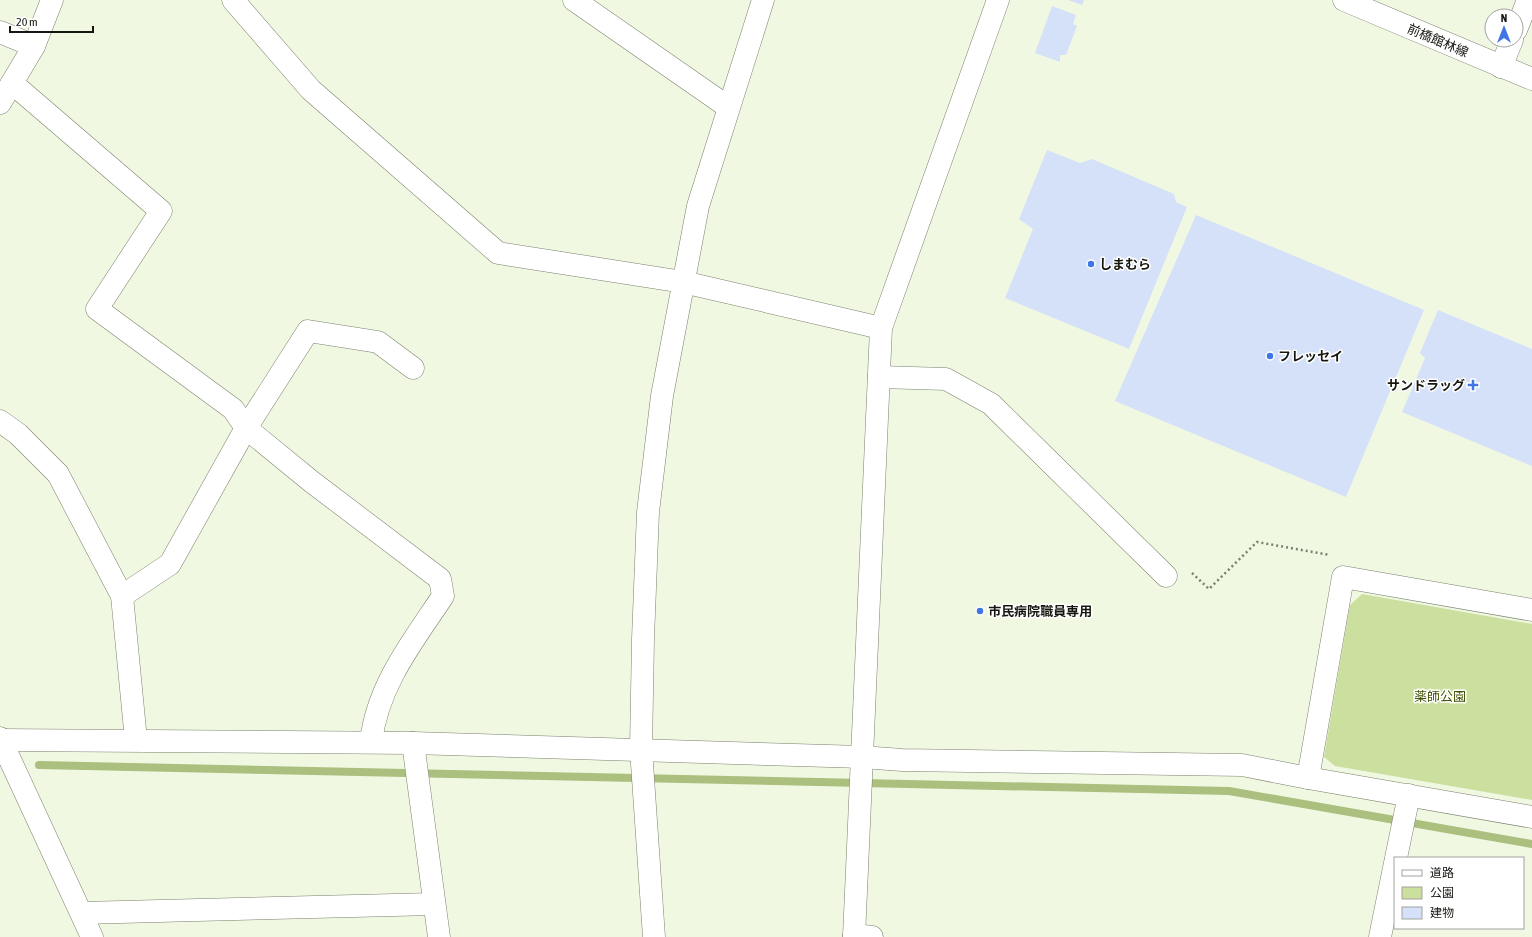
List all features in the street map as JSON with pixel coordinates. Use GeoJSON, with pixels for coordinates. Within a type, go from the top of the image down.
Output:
{"type":"FeatureCollection","features":[{"type":"Feature","properties":{"kind":"street"},"geometry":{"type":"LineString","coordinates":[[0,103],[34,46],[52,0]]}},
{"type":"Feature","properties":{"kind":"street"},"geometry":{"type":"LineString","coordinates":[[233,0],[311,90],[498,253],[683,282],[881,328]]}},
{"type":"Feature","properties":{"kind":"street"},"geometry":{"type":"LineString","coordinates":[[574,0],[728,107]]}},
{"type":"Feature","properties":{"kind":"street"},"geometry":{"type":"LineString","coordinates":[[654,937],[641,749],[643,638],[648,512],[662,396],[698,206],[763,0]]}},
{"type":"Feature","properties":{"kind":"street"},"geometry":{"type":"LineString","coordinates":[[860,936],[862,757],[881,328],[998,0]]}},
{"type":"Feature","properties":{"kind":"street","name":"前橋館林線"},"geometry":{"type":"LineString","coordinates":[[1344,0],[1532,79]]}},
{"type":"Feature","properties":{"kind":"street"},"geometry":{"type":"LineString","coordinates":[[1524,10],[1528,0]]}},
{"type":"Feature","properties":{"kind":"street"},"geometry":{"type":"LineString","coordinates":[[0,32],[34,46]]}},
{"type":"Feature","properties":{"kind":"street"},"geometry":{"type":"LineString","coordinates":[[1501,66],[1509,48]]}},
{"type":"Feature","properties":{"kind":"street"},"geometry":{"type":"LineString","coordinates":[[12,83],[161,211],[97,310],[233,409],[246,428],[312,482],[440,579],[442,596],[390,677],[373,723],[371,742]]}},
{"type":"Feature","properties":{"kind":"street"},"geometry":{"type":"LineString","coordinates":[[122,596],[170,564],[246,428],[308,331],[378,342],[413,368]]}},
{"type":"Feature","properties":{"kind":"street"},"geometry":{"type":"LineString","coordinates":[[879,377],[946,379],[991,404],[1166,576]]}},
{"type":"Feature","properties":{"kind":"street"},"geometry":{"type":"LineString","coordinates":[[0,421],[18,434],[58,474],[122,596],[136,740]]}},
{"type":"Feature","properties":{"kind":"street"},"geometry":{"type":"LineString","coordinates":[[1308,778],[1343,577],[1532,610]]}},
{"type":"Feature","properties":{"kind":"street"},"geometry":{"type":"LineString","coordinates":[[92,937],[1,739],[414,742],[862,757],[902,760],[1242,765],[1532,817]]}},
{"type":"Feature","properties":{"kind":"street"},"geometry":{"type":"LineString","coordinates":[[414,742],[439,937]]}},
{"type":"Feature","properties":{"kind":"street"},"geometry":{"type":"LineString","coordinates":[[1396,857],[1409,795]]}},
{"type":"Feature","properties":{"kind":"street"},"geometry":{"type":"LineString","coordinates":[[1380,937],[1394,868]]}},
{"type":"Feature","properties":{"kind":"street"},"geometry":{"type":"LineString","coordinates":[[82,913],[434,904]]}},
{"type":"Feature","properties":{"kind":"path"},"geometry":{"type":"LineString","coordinates":[[1166,576],[1184,564],[1208,589],[1257,542],[1332,555],[1343,577]]}},
{"type":"Feature","properties":{"kind":"green space","name":"薬師公園"},"geometry":{"type":"Polygon","coordinates":[[[1362,594],[1532,624],[1532,800],[1335,766],[1324,757],[1350,605],[1362,594]]]}},
{"type":"Feature","properties":{"kind":"building"},"geometry":{"type":"Polygon","coordinates":[[[1068,0],[1084,0],[1082,5],[1068,0]]]}},
{"type":"Feature","properties":{"kind":"building"},"geometry":{"type":"Polygon","coordinates":[[[1052,6],[1076,15],[1073,24],[1077,26],[1066,55],[1060,55],[1060,62],[1035,53],[1052,6]]]}},
{"type":"Feature","properties":{"kind":"building","name":"しまむら"},"geometry":{"type":"Polygon","coordinates":[[[1047,150],[1080,163],[1092,159],[1174,194],[1176,202],[1187,207],[1129,349],[1005,298],[1033,229],[1019,219],[1047,150]]]}},
{"type":"Feature","properties":{"kind":"building","name":"フレッセイ"},"geometry":{"type":"Polygon","coordinates":[[[1196,215],[1424,310],[1346,497],[1115,401],[1196,215]]]}},
{"type":"Feature","properties":{"kind":"building","name":"サンドラッグ"},"geometry":{"type":"Polygon","coordinates":[[[1438,310],[1532,349],[1532,466],[1402,412],[1425,358],[1420,353],[1438,310]]]}},
{"type":"Feature","properties":{"kind":"waterway"},"geometry":{"type":"LineString","coordinates":[[39,765],[1229,791],[1532,844]]}},
{"type":"Feature","properties":{"kind":"place","name":"しまむら"},"geometry":{"type":"Point","coordinates":[1091,264]}},
{"type":"Feature","properties":{"kind":"place","name":"フレッセイ"},"geometry":{"type":"Point","coordinates":[1270,356]}},
{"type":"Feature","properties":{"kind":"place","name":"サンドラッグ"},"geometry":{"type":"Point","coordinates":[1473,385]}},
{"type":"Feature","properties":{"kind":"place","name":"市民病院職員専用"},"geometry":{"type":"Point","coordinates":[980,611]}}]}
